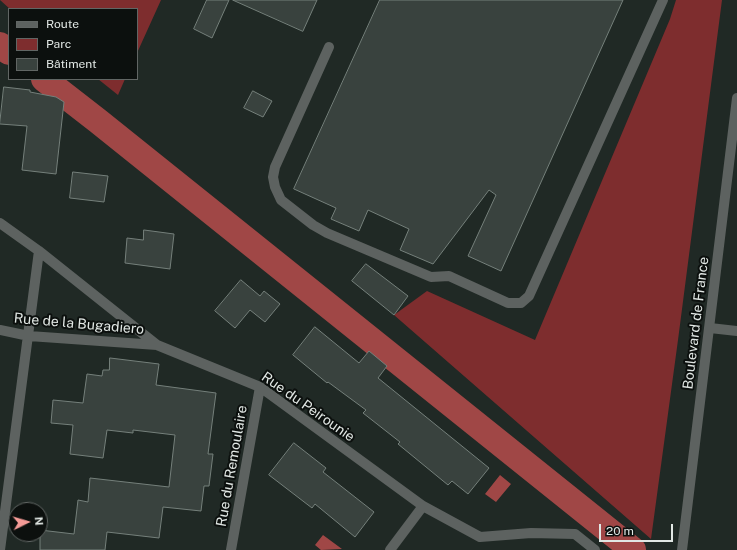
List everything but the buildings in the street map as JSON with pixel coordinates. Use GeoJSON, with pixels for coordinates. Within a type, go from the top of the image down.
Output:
{"type":"FeatureCollection","features":[{"type":"Feature","properties":{"kind":"street"},"geometry":{"type":"LineString","coordinates":[[328,46],[275,167],[273,177],[275,187],[281,200],[313,225],[327,233],[431,277],[449,276],[508,303],[521,303],[529,296],[663,0]]}},
{"type":"Feature","properties":{"kind":"street","name":"Boulevard de France"},"geometry":{"type":"LineString","coordinates":[[682,550],[737,98]]}},
{"type":"Feature","properties":{"kind":"street","name":"Rue du Peirounie"},"geometry":{"type":"LineString","coordinates":[[0,223],[39,251],[156,345],[260,387],[423,506],[480,537],[531,533],[575,534],[595,550]]}},
{"type":"Feature","properties":{"kind":"street"},"geometry":{"type":"LineString","coordinates":[[0,550],[39,251]]}},
{"type":"Feature","properties":{"kind":"street"},"geometry":{"type":"LineString","coordinates":[[710,328],[737,331]]}},
{"type":"Feature","properties":{"kind":"street","name":"Rue de la Bugadiero"},"geometry":{"type":"LineString","coordinates":[[0,330],[28,336],[156,345]]}},
{"type":"Feature","properties":{"kind":"street","name":"Rue du Remoulaire"},"geometry":{"type":"LineString","coordinates":[[231,550],[260,387]]}},
{"type":"Feature","properties":{"kind":"street"},"geometry":{"type":"LineString","coordinates":[[390,550],[423,506]]}},
{"type":"Feature","properties":{"kind":"green space"},"geometry":{"type":"Polygon","coordinates":[[[0,0],[161,0],[138,51],[138,8],[9,8],[0,0]]]}},
{"type":"Feature","properties":{"kind":"green space"},"geometry":{"type":"Polygon","coordinates":[[[676,0],[722,0],[651,539],[394,315],[427,291],[535,340],[670,19],[676,0]]]}},
{"type":"Feature","properties":{"kind":"green space"},"geometry":{"type":"Polygon","coordinates":[[[99,80],[125,80],[118,95],[99,80]]]}},
{"type":"Feature","properties":{"kind":"shaded area"},"geometry":{"type":"Polygon","coordinates":[[[500,475],[511,484],[496,502],[485,494],[500,475]]]}},
{"type":"Feature","properties":{"kind":"shaded area"},"geometry":{"type":"Polygon","coordinates":[[[323,535],[342,549],[321,550],[315,545],[323,535]]]}},
{"type":"Feature","properties":{"kind":"waterway"},"geometry":{"type":"LineString","coordinates":[[0,45],[8,51]]}},
{"type":"Feature","properties":{"kind":"waterway"},"geometry":{"type":"LineString","coordinates":[[45,80],[633,550]]}}]}
